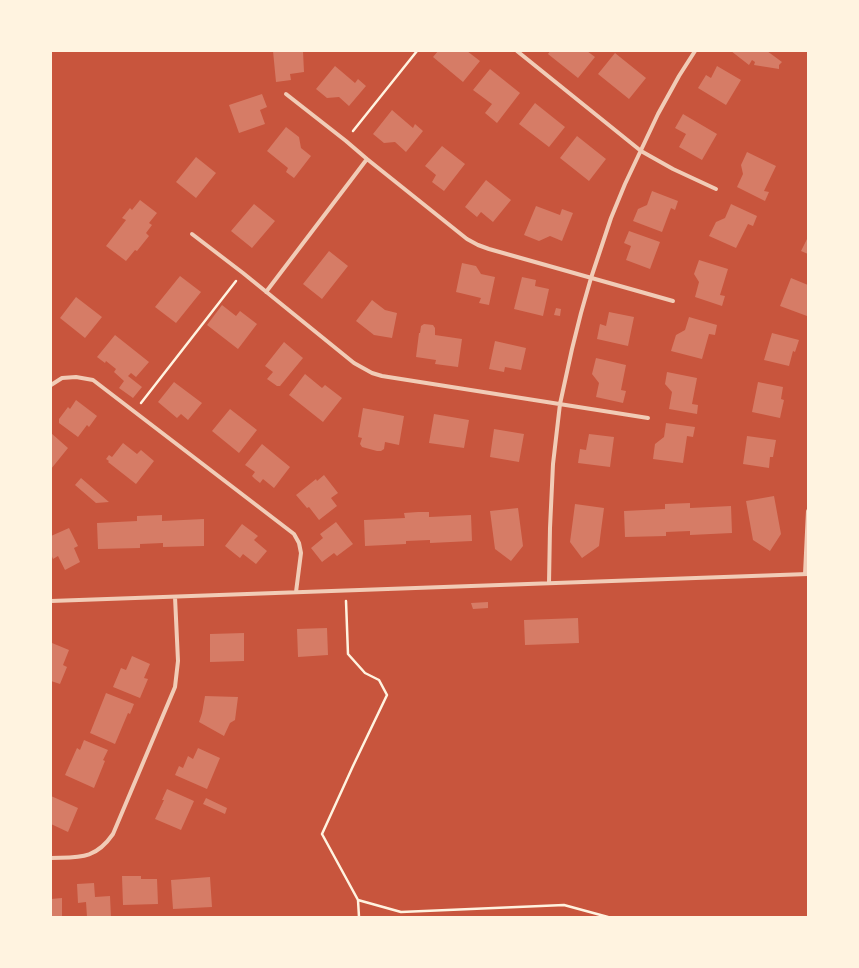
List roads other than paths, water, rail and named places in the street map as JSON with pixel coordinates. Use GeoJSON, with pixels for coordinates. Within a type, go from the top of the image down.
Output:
{"type":"FeatureCollection","features":[{"type":"Feature","properties":{"kind":"street"},"geometry":{"type":"LineString","coordinates":[[517,51],[641,151],[673,169],[716,189]]}},
{"type":"Feature","properties":{"kind":"street"},"geometry":{"type":"LineString","coordinates":[[549,583],[551,495],[560,404],[572,349],[591,278],[611,218],[625,184],[658,114],[695,51]]}},
{"type":"Feature","properties":{"kind":"street"},"geometry":{"type":"LineString","coordinates":[[286,94],[467,239],[478,245],[672,300]]}},
{"type":"Feature","properties":{"kind":"street"},"geometry":{"type":"LineString","coordinates":[[266,292],[367,159]]}},
{"type":"Feature","properties":{"kind":"street"},"geometry":{"type":"LineString","coordinates":[[192,234],[243,273],[354,363],[372,373],[648,418]]}},
{"type":"Feature","properties":{"kind":"street"},"geometry":{"type":"LineString","coordinates":[[51,385],[62,378],[76,377],[93,380],[294,534],[299,544],[301,553],[296,592]]}},
{"type":"Feature","properties":{"kind":"street"},"geometry":{"type":"LineString","coordinates":[[51,601],[807,574],[808,510]]}},
{"type":"Feature","properties":{"kind":"street"},"geometry":{"type":"LineString","coordinates":[[51,858],[85,856],[98,850],[113,834],[174,687],[178,662],[175,597]]}}]}
